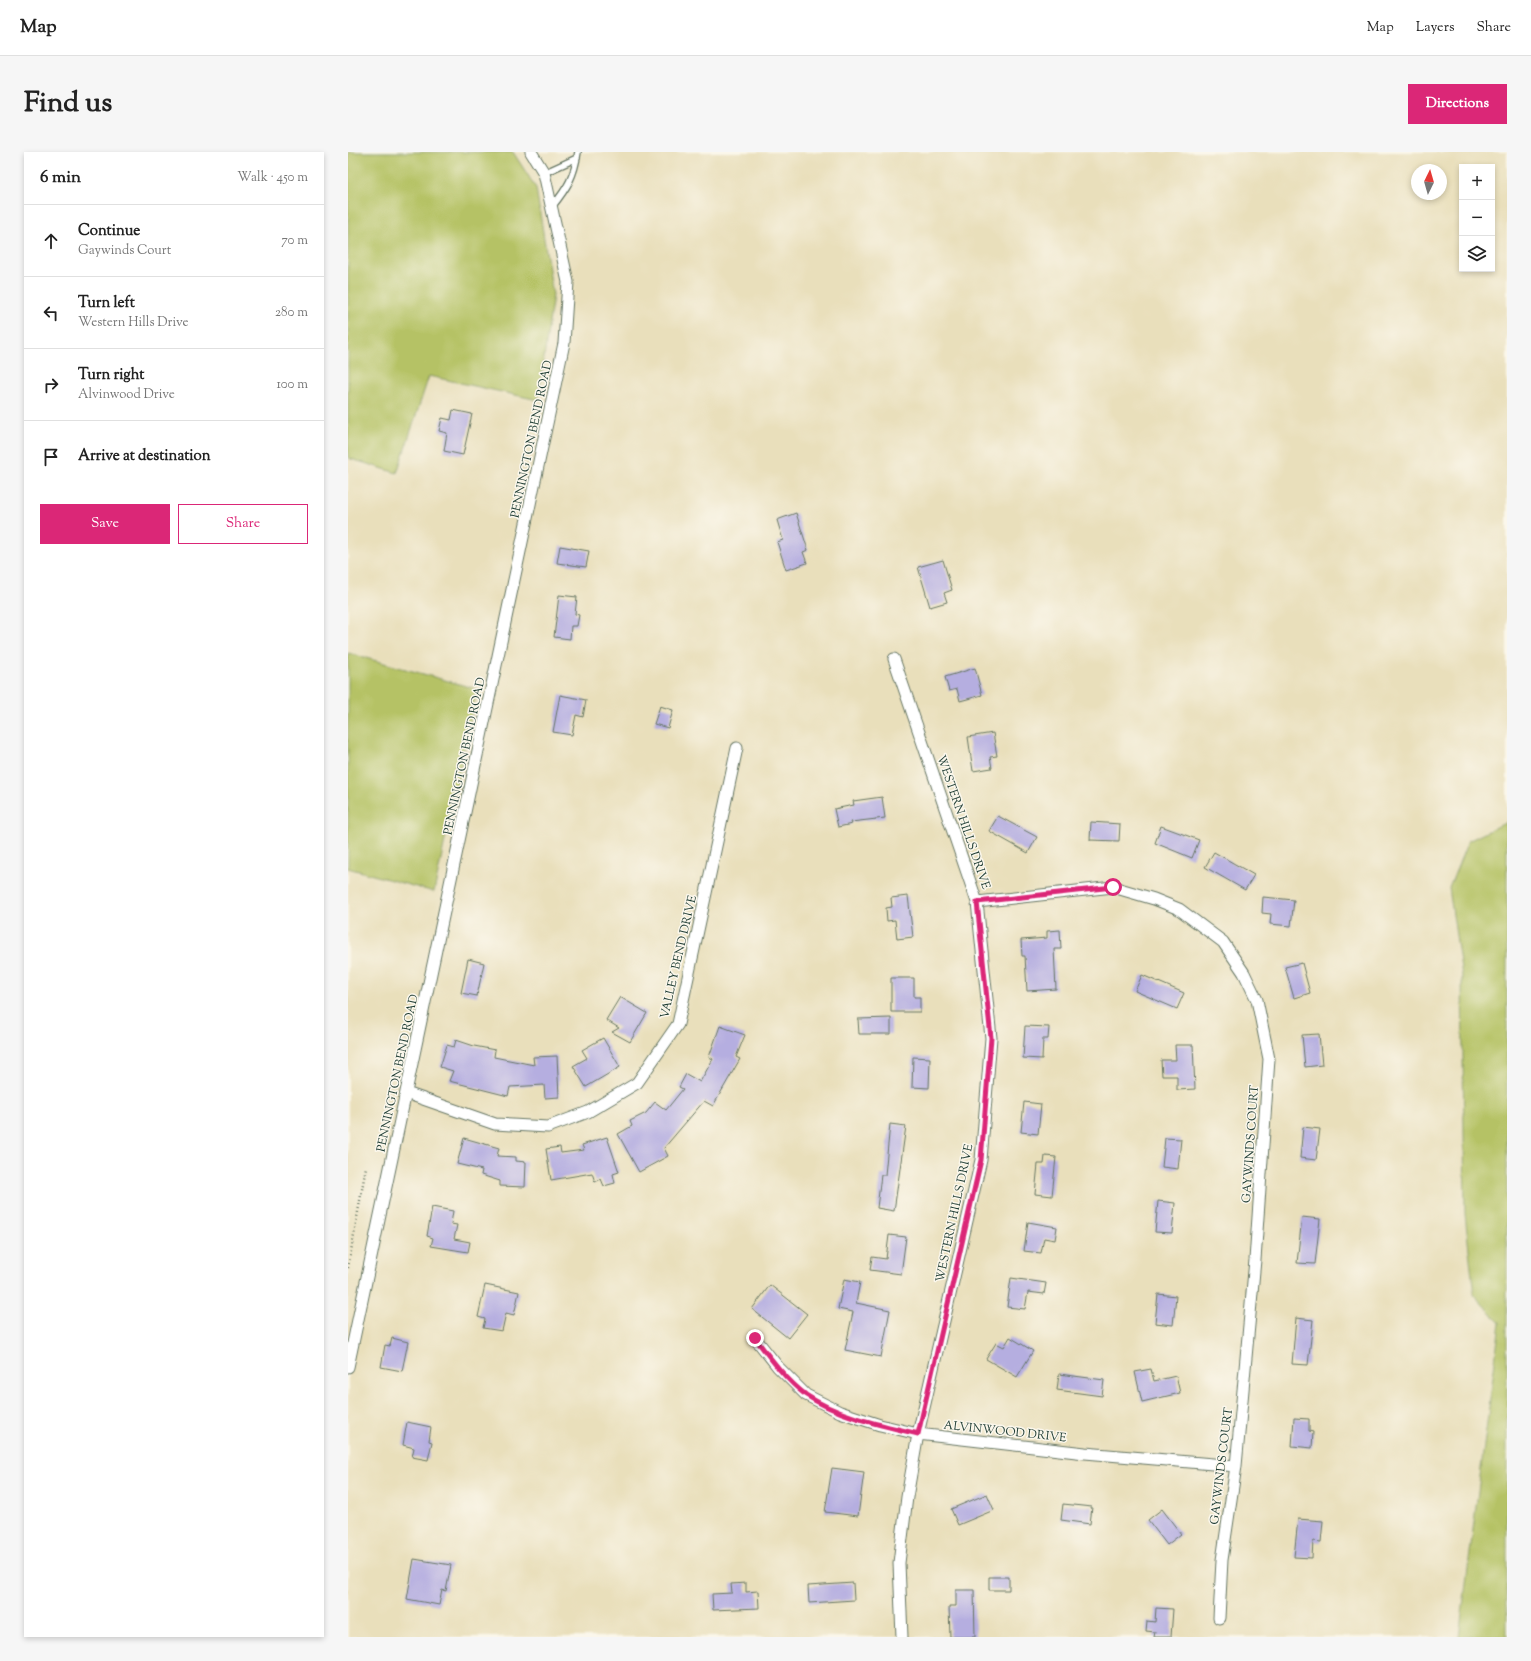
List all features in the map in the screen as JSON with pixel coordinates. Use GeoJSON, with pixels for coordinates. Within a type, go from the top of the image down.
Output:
{"type":"FeatureCollection","features":[{"type":"Feature","properties":{"kind":"street","name":"PENNINGTON BEND ROAD"},"geometry":{"type":"LineString","coordinates":[[348,1367],[564,343],[568,282],[544,173],[530,152]]}},
{"type":"Feature","properties":{"kind":"street","name":"WESTERN HILLS DRIVE"},"geometry":{"type":"LineString","coordinates":[[894,659],[977,902],[991,1038],[981,1160],[918,1434],[907,1497],[901,1542],[899,1586],[902,1637]]}},
{"type":"Feature","properties":{"kind":"street","name":"VALLEY BEND DRIVE"},"geometry":{"type":"LineString","coordinates":[[406,1093],[496,1124],[548,1127],[588,1112],[637,1083],[678,1024],[737,748]]}},
{"type":"Feature","properties":{"kind":"street","name":"GAYWINDS COURT"},"geometry":{"type":"LineString","coordinates":[[977,902],[1113,887],[1154,899],[1179,909],[1223,942],[1244,973],[1257,1000],[1269,1059],[1255,1260],[1236,1466],[1222,1560],[1219,1618]]}},
{"type":"Feature","properties":{"kind":"street","name":"ALVINWOOD DRIVE"},"geometry":{"type":"LineString","coordinates":[[755,1338],[778,1367],[806,1395],[840,1412],[880,1425],[918,1434],[1085,1453],[1236,1466]]}},
{"type":"Feature","properties":{"kind":"lane"},"geometry":{"type":"LineString","coordinates":[[544,173],[577,155]]}},
{"type":"Feature","properties":{"kind":"lane"},"geometry":{"type":"LineString","coordinates":[[551,208],[566,189],[575,172],[577,155]]}},
{"type":"Feature","properties":{"kind":"path"},"geometry":{"type":"LineString","coordinates":[[348,1268],[366,1167]]}},
{"type":"Feature","properties":{"kind":"green space"},"geometry":{"type":"Polygon","coordinates":[[[348,152],[513,152],[536,188],[553,295],[538,400],[429,376],[397,473],[348,458],[348,152]]]}},
{"type":"Feature","properties":{"kind":"green space"},"geometry":{"type":"Polygon","coordinates":[[[348,653],[477,689],[434,892],[348,868],[348,653]]]}},
{"type":"Feature","properties":{"kind":"green space"},"geometry":{"type":"Polygon","coordinates":[[[1507,822],[1507,1637],[1459,1637],[1500,1323],[1474,1295],[1465,1214],[1462,976],[1449,888],[1468,841],[1507,822]]]}},
{"type":"Feature","properties":{"kind":"building"},"geometry":{"type":"Polygon","coordinates":[[[453,410],[472,414],[463,455],[444,451],[447,433],[439,431],[442,418],[451,420],[453,410]]]}},
{"type":"Feature","properties":{"kind":"building"},"geometry":{"type":"Polygon","coordinates":[[[796,513],[808,550],[803,552],[807,563],[786,570],[777,542],[783,540],[777,520],[796,513]]]}},
{"type":"Feature","properties":{"kind":"building"},"geometry":{"type":"Polygon","coordinates":[[[560,546],[589,551],[586,567],[557,563],[560,546]]]}},
{"type":"Feature","properties":{"kind":"building"},"geometry":{"type":"Polygon","coordinates":[[[943,560],[952,590],[944,593],[947,602],[930,607],[918,567],[943,560]]]}},
{"type":"Feature","properties":{"kind":"building"},"geometry":{"type":"Polygon","coordinates":[[[559,595],[577,597],[575,614],[579,615],[577,626],[571,626],[570,639],[554,637],[559,595]]]}},
{"type":"Feature","properties":{"kind":"building"},"geometry":{"type":"Polygon","coordinates":[[[975,668],[982,695],[960,701],[957,689],[949,691],[945,677],[975,668]]]}},
{"type":"Feature","properties":{"kind":"building"},"geometry":{"type":"Polygon","coordinates":[[[560,695],[586,700],[583,717],[576,715],[572,735],[553,732],[560,695]]]}},
{"type":"Feature","properties":{"kind":"building"},"geometry":{"type":"Polygon","coordinates":[[[660,706],[673,710],[668,728],[654,724],[660,706]]]}},
{"type":"Feature","properties":{"kind":"building"},"geometry":{"type":"Polygon","coordinates":[[[993,733],[997,756],[990,757],[992,768],[973,771],[968,737],[993,733]]]}},
{"type":"Feature","properties":{"kind":"building"},"geometry":{"type":"Polygon","coordinates":[[[882,797],[885,818],[851,822],[852,824],[838,827],[834,809],[854,805],[853,801],[882,797]]]}},
{"type":"Feature","properties":{"kind":"building"},"geometry":{"type":"Polygon","coordinates":[[[998,816],[1037,837],[1028,853],[989,831],[998,816]]]}},
{"type":"Feature","properties":{"kind":"building"},"geometry":{"type":"Polygon","coordinates":[[[1091,822],[1120,824],[1119,841],[1090,840],[1091,822]]]}},
{"type":"Feature","properties":{"kind":"building"},"geometry":{"type":"Polygon","coordinates":[[[1161,826],[1199,840],[1192,858],[1155,843],[1161,826]]]}},
{"type":"Feature","properties":{"kind":"building"},"geometry":{"type":"Polygon","coordinates":[[[1214,852],[1254,875],[1245,890],[1205,867],[1214,852]]]}},
{"type":"Feature","properties":{"kind":"building"},"geometry":{"type":"Polygon","coordinates":[[[908,896],[913,937],[897,939],[895,920],[887,921],[886,908],[892,907],[891,898],[908,896]]]}},
{"type":"Feature","properties":{"kind":"building"},"geometry":{"type":"Polygon","coordinates":[[[1263,897],[1294,900],[1291,926],[1270,924],[1271,914],[1262,913],[1263,897]]]}},
{"type":"Feature","properties":{"kind":"building"},"geometry":{"type":"Polygon","coordinates":[[[1060,930],[1061,949],[1054,949],[1056,989],[1027,991],[1025,956],[1022,956],[1021,940],[1047,938],[1047,931],[1060,930]]]}},
{"type":"Feature","properties":{"kind":"building"},"geometry":{"type":"Polygon","coordinates":[[[468,959],[484,963],[477,996],[461,993],[468,959]]]}},
{"type":"Feature","properties":{"kind":"building"},"geometry":{"type":"Polygon","coordinates":[[[1302,963],[1310,993],[1294,998],[1285,967],[1302,963]]]}},
{"type":"Feature","properties":{"kind":"building"},"geometry":{"type":"Polygon","coordinates":[[[1142,975],[1184,993],[1177,1009],[1135,991],[1142,975]]]}},
{"type":"Feature","properties":{"kind":"building"},"geometry":{"type":"Polygon","coordinates":[[[891,978],[914,978],[914,997],[920,997],[920,1012],[891,1012],[891,978]]]}},
{"type":"Feature","properties":{"kind":"building"},"geometry":{"type":"Polygon","coordinates":[[[620,997],[647,1013],[630,1042],[612,1032],[619,1028],[606,1020],[620,997]]]}},
{"type":"Feature","properties":{"kind":"building"},"geometry":{"type":"Polygon","coordinates":[[[891,1018],[891,1034],[859,1034],[858,1019],[891,1018]]]}},
{"type":"Feature","properties":{"kind":"building"},"geometry":{"type":"Polygon","coordinates":[[[720,1026],[745,1035],[736,1057],[740,1059],[713,1106],[704,1101],[664,1148],[668,1156],[639,1172],[618,1134],[632,1126],[630,1121],[646,1113],[655,1102],[666,1110],[683,1089],[679,1087],[686,1074],[700,1082],[713,1059],[709,1057],[720,1026]]]}},
{"type":"Feature","properties":{"kind":"building"},"geometry":{"type":"Polygon","coordinates":[[[1025,1026],[1049,1027],[1048,1039],[1043,1039],[1042,1059],[1023,1058],[1025,1026]]]}},
{"type":"Feature","properties":{"kind":"building"},"geometry":{"type":"Polygon","coordinates":[[[1319,1034],[1322,1065],[1305,1067],[1302,1035],[1319,1034]]]}},
{"type":"Feature","properties":{"kind":"building"},"geometry":{"type":"Polygon","coordinates":[[[603,1038],[620,1067],[586,1087],[573,1066],[587,1058],[582,1050],[603,1038]]]}},
{"type":"Feature","properties":{"kind":"building"},"geometry":{"type":"Polygon","coordinates":[[[456,1040],[474,1046],[495,1050],[494,1057],[534,1065],[533,1057],[557,1056],[559,1097],[545,1098],[544,1085],[510,1087],[508,1096],[449,1081],[453,1071],[440,1067],[447,1045],[454,1047],[456,1040]]]}},
{"type":"Feature","properties":{"kind":"building"},"geometry":{"type":"Polygon","coordinates":[[[1175,1045],[1193,1045],[1195,1089],[1177,1090],[1177,1076],[1162,1076],[1161,1060],[1176,1060],[1175,1045]]]}},
{"type":"Feature","properties":{"kind":"building"},"geometry":{"type":"Polygon","coordinates":[[[913,1057],[930,1058],[929,1088],[912,1087],[913,1057]]]}},
{"type":"Feature","properties":{"kind":"building"},"geometry":{"type":"Polygon","coordinates":[[[1024,1102],[1041,1104],[1038,1134],[1021,1132],[1024,1102]]]}},
{"type":"Feature","properties":{"kind":"building"},"geometry":{"type":"Polygon","coordinates":[[[890,1124],[906,1126],[894,1211],[877,1208],[881,1175],[885,1175],[890,1124]]]}},
{"type":"Feature","properties":{"kind":"building"},"geometry":{"type":"Polygon","coordinates":[[[1303,1127],[1320,1129],[1316,1160],[1300,1158],[1303,1127]]]}},
{"type":"Feature","properties":{"kind":"building"},"geometry":{"type":"Polygon","coordinates":[[[607,1137],[619,1172],[613,1174],[615,1183],[604,1186],[601,1179],[595,1182],[592,1173],[551,1180],[546,1149],[560,1147],[561,1153],[584,1150],[582,1145],[607,1137]]]}},
{"type":"Feature","properties":{"kind":"building"},"geometry":{"type":"Polygon","coordinates":[[[464,1138],[499,1148],[497,1156],[516,1157],[516,1161],[526,1162],[525,1187],[500,1186],[500,1181],[481,1175],[482,1170],[457,1164],[464,1138]]]}},
{"type":"Feature","properties":{"kind":"building"},"geometry":{"type":"Polygon","coordinates":[[[1165,1138],[1181,1139],[1178,1169],[1162,1167],[1165,1138]]]}},
{"type":"Feature","properties":{"kind":"building"},"geometry":{"type":"Polygon","coordinates":[[[1045,1156],[1056,1157],[1052,1196],[1035,1194],[1038,1164],[1044,1164],[1045,1156]]]}},
{"type":"Feature","properties":{"kind":"building"},"geometry":{"type":"Polygon","coordinates":[[[1158,1201],[1175,1203],[1172,1233],[1155,1232],[1158,1201]]]}},
{"type":"Feature","properties":{"kind":"building"},"geometry":{"type":"Polygon","coordinates":[[[432,1207],[453,1211],[451,1224],[457,1225],[454,1239],[470,1242],[468,1252],[431,1246],[433,1238],[427,1236],[432,1207]]]}},
{"type":"Feature","properties":{"kind":"building"},"geometry":{"type":"Polygon","coordinates":[[[1302,1217],[1320,1219],[1315,1264],[1297,1263],[1302,1217]]]}},
{"type":"Feature","properties":{"kind":"building"},"geometry":{"type":"Polygon","coordinates":[[[1028,1222],[1057,1227],[1055,1240],[1044,1238],[1041,1253],[1024,1251],[1028,1222]]]}},
{"type":"Feature","properties":{"kind":"building"},"geometry":{"type":"Polygon","coordinates":[[[889,1235],[906,1237],[901,1274],[870,1270],[872,1257],[886,1259],[889,1235]]]}},
{"type":"Feature","properties":{"kind":"building"},"geometry":{"type":"Polygon","coordinates":[[[1011,1278],[1046,1283],[1044,1294],[1028,1292],[1025,1309],[1007,1307],[1011,1278]]]}},
{"type":"Feature","properties":{"kind":"building"},"geometry":{"type":"Polygon","coordinates":[[[844,1279],[860,1282],[856,1303],[890,1310],[881,1357],[845,1350],[853,1312],[838,1309],[844,1279]]]}},
{"type":"Feature","properties":{"kind":"building"},"geometry":{"type":"Polygon","coordinates":[[[485,1285],[519,1292],[514,1315],[506,1313],[502,1331],[483,1328],[485,1319],[478,1317],[485,1285]]]}},
{"type":"Feature","properties":{"kind":"building"},"geometry":{"type":"Polygon","coordinates":[[[770,1285],[807,1314],[788,1338],[752,1309],[770,1285]]]}},
{"type":"Feature","properties":{"kind":"building"},"geometry":{"type":"Polygon","coordinates":[[[1158,1294],[1176,1296],[1173,1325],[1155,1323],[1158,1294]]]}},
{"type":"Feature","properties":{"kind":"building"},"geometry":{"type":"Polygon","coordinates":[[[1296,1318],[1313,1320],[1308,1365],[1292,1364],[1296,1318]]]}},
{"type":"Feature","properties":{"kind":"building"},"geometry":{"type":"Polygon","coordinates":[[[1010,1337],[1033,1351],[1017,1377],[986,1359],[996,1343],[1004,1347],[1010,1337]]]}},
{"type":"Feature","properties":{"kind":"building"},"geometry":{"type":"Polygon","coordinates":[[[392,1338],[408,1342],[402,1371],[381,1367],[385,1345],[390,1346],[392,1338]]]}},
{"type":"Feature","properties":{"kind":"building"},"geometry":{"type":"Polygon","coordinates":[[[1151,1369],[1154,1381],[1176,1376],[1180,1393],[1142,1402],[1135,1372],[1151,1369]]]}},
{"type":"Feature","properties":{"kind":"building"},"geometry":{"type":"Polygon","coordinates":[[[1059,1374],[1104,1380],[1102,1396],[1057,1390],[1059,1374]]]}},
{"type":"Feature","properties":{"kind":"building"},"geometry":{"type":"Polygon","coordinates":[[[1294,1418],[1309,1419],[1309,1431],[1313,1432],[1312,1448],[1292,1446],[1294,1418]]]}},
{"type":"Feature","properties":{"kind":"building"},"geometry":{"type":"Polygon","coordinates":[[[407,1422],[431,1427],[429,1441],[432,1442],[428,1460],[412,1457],[414,1448],[403,1445],[407,1422]]]}},
{"type":"Feature","properties":{"kind":"building"},"geometry":{"type":"Polygon","coordinates":[[[832,1468],[864,1472],[858,1516],[825,1512],[832,1468]]]}},
{"type":"Feature","properties":{"kind":"building"},"geometry":{"type":"Polygon","coordinates":[[[987,1494],[994,1510],[958,1525],[951,1509],[987,1494]]]}},
{"type":"Feature","properties":{"kind":"building"},"geometry":{"type":"Polygon","coordinates":[[[1063,1504],[1092,1507],[1090,1524],[1061,1520],[1063,1504]]]}},
{"type":"Feature","properties":{"kind":"building"},"geometry":{"type":"Polygon","coordinates":[[[1162,1509],[1181,1534],[1167,1545],[1148,1520],[1162,1509]]]}},
{"type":"Feature","properties":{"kind":"building"},"geometry":{"type":"Polygon","coordinates":[[[1298,1519],[1323,1521],[1321,1542],[1313,1541],[1312,1558],[1294,1557],[1298,1519]]]}},
{"type":"Feature","properties":{"kind":"building"},"geometry":{"type":"Polygon","coordinates":[[[414,1559],[451,1565],[446,1591],[442,1590],[439,1605],[407,1599],[414,1559]]]}},
{"type":"Feature","properties":{"kind":"building"},"geometry":{"type":"Polygon","coordinates":[[[989,1577],[1009,1577],[1009,1590],[989,1590],[989,1577]]]}},
{"type":"Feature","properties":{"kind":"building"},"geometry":{"type":"Polygon","coordinates":[[[746,1583],[746,1592],[758,1591],[759,1608],[713,1610],[712,1594],[732,1593],[731,1584],[746,1583]]]}},
{"type":"Feature","properties":{"kind":"building"},"geometry":{"type":"Polygon","coordinates":[[[853,1583],[854,1600],[809,1603],[808,1586],[853,1583]]]}},
{"type":"Feature","properties":{"kind":"building"},"geometry":{"type":"Polygon","coordinates":[[[956,1590],[974,1590],[975,1637],[950,1637],[949,1606],[956,1606],[956,1590]]]}},
{"type":"Feature","properties":{"kind":"building"},"geometry":{"type":"Polygon","coordinates":[[[1156,1608],[1173,1609],[1171,1637],[1154,1637],[1155,1632],[1146,1631],[1147,1621],[1155,1622],[1156,1608]]]}},
{"type":"Feature","properties":{"kind":"route"},"geometry":{"type":"LineString","coordinates":[[755,1338],[778,1367],[806,1395],[840,1412],[880,1425],[918,1434],[981,1160],[991,1038],[977,902],[1113,887]]}}]}
